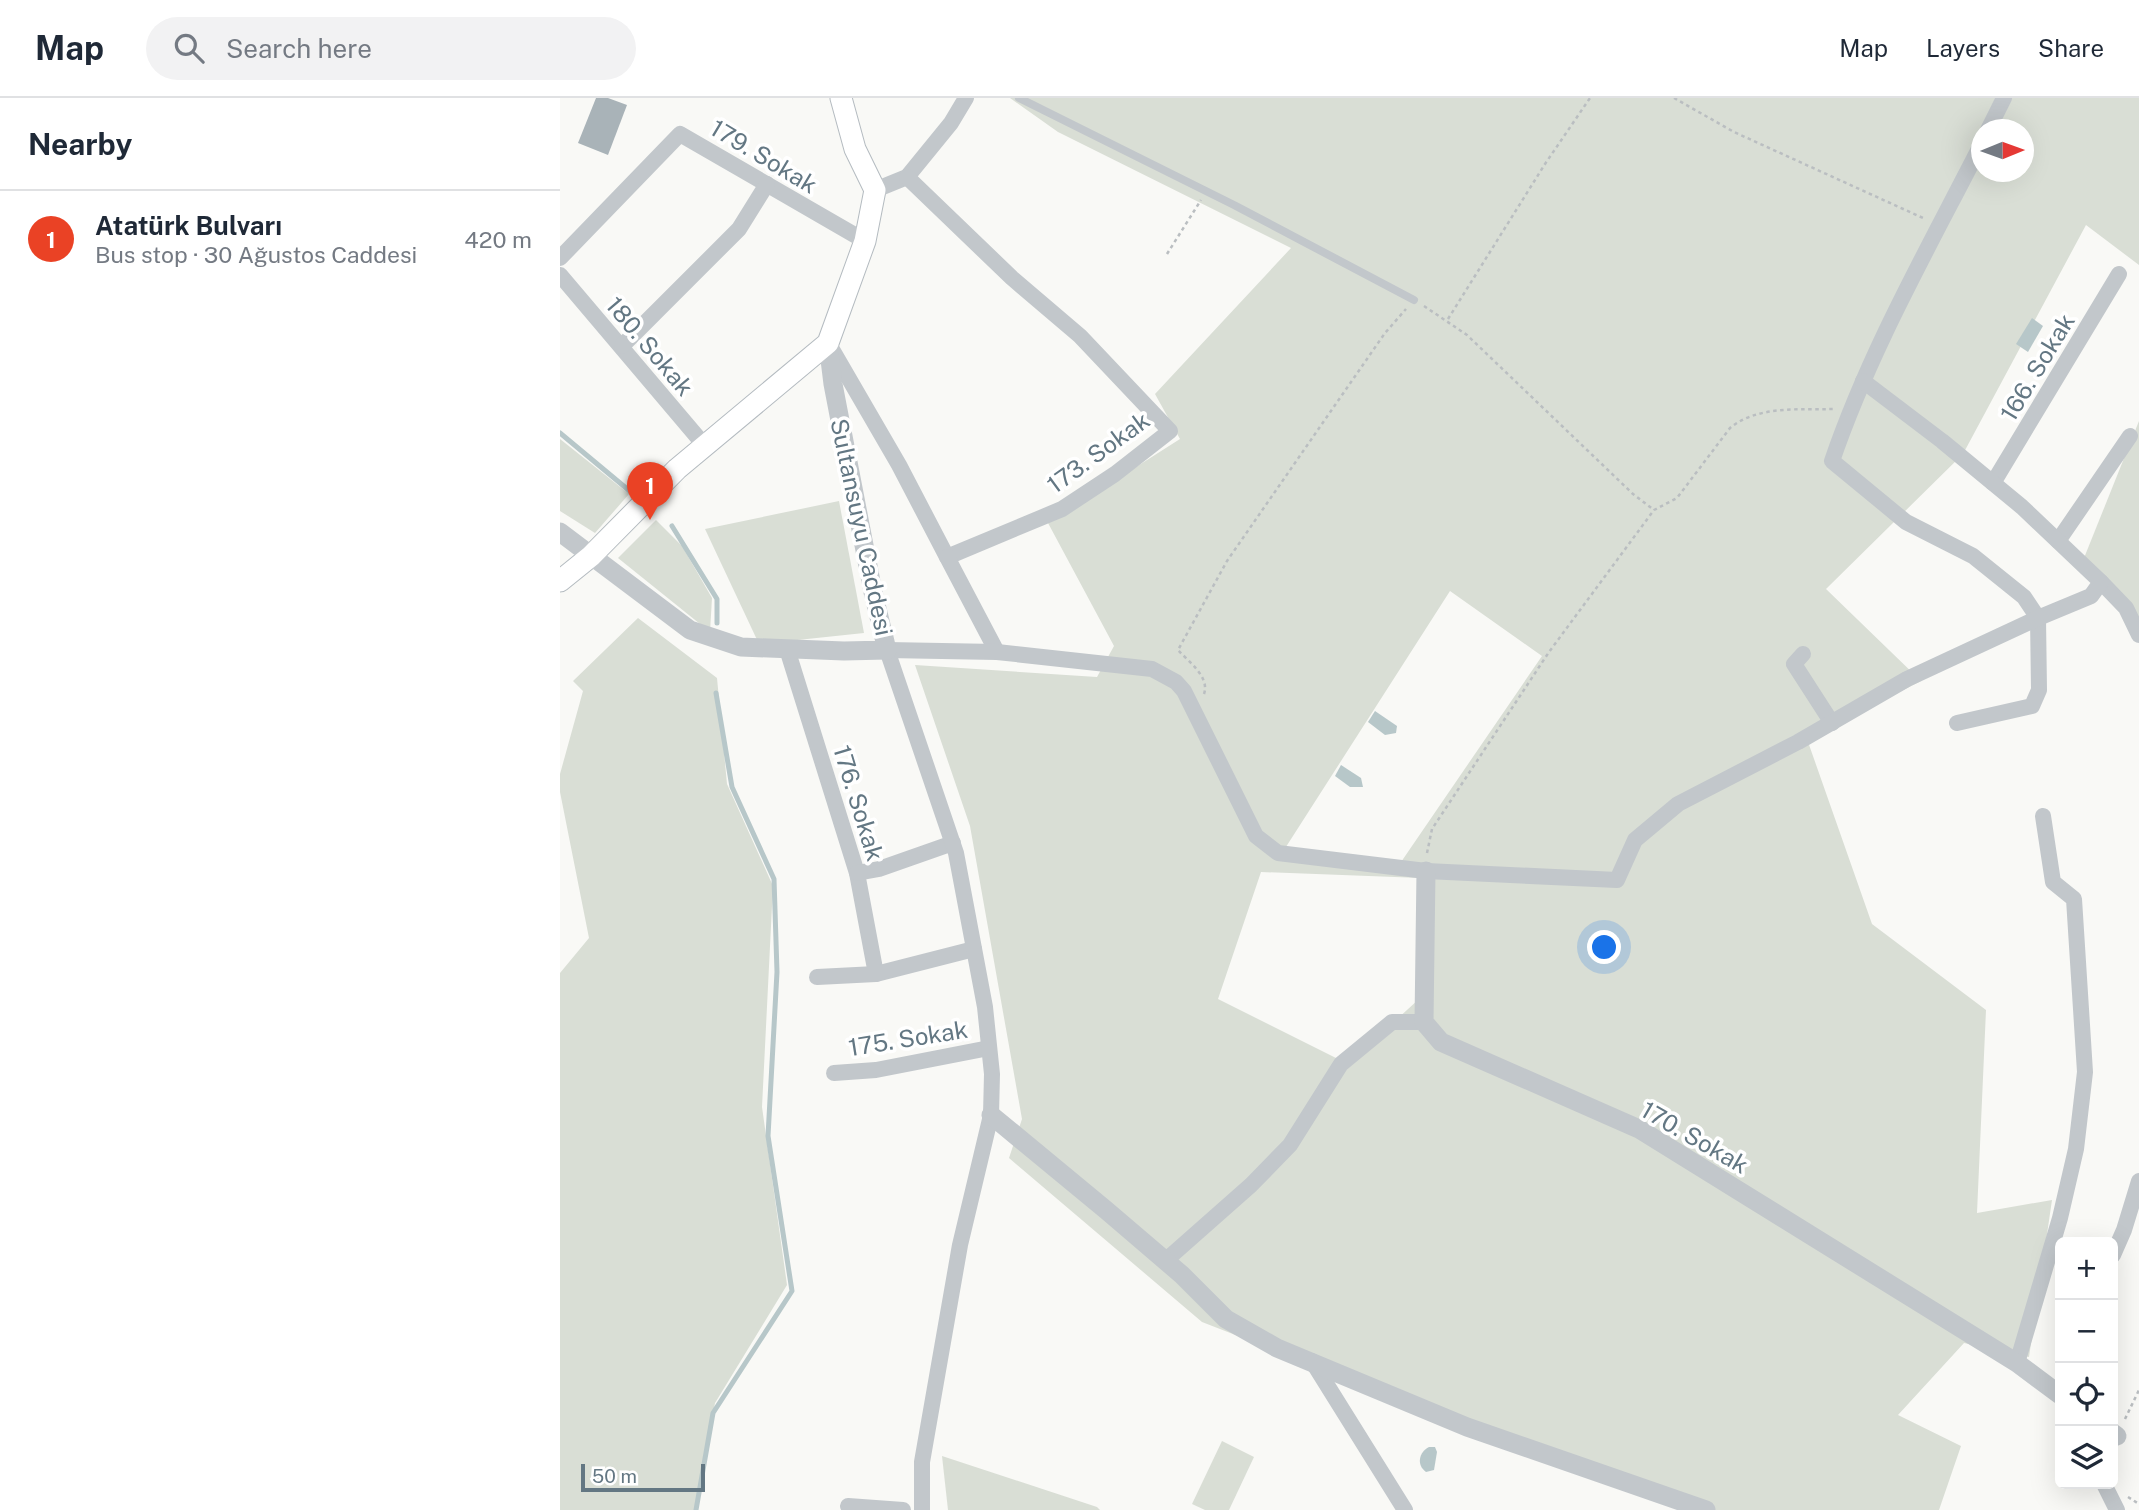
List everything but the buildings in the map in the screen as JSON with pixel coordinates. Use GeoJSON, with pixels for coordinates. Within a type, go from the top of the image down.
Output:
{"type":"FeatureCollection","features":[{"type":"Feature","properties":{"kind":"main road"},"geometry":{"type":"LineString","coordinates":[[841,98],[855,149],[875,190]]}},
{"type":"Feature","properties":{"kind":"main road","name":"Sultansuyu Caddesi"},"geometry":{"type":"LineString","coordinates":[[828,343],[865,241],[875,190]]}},
{"type":"Feature","properties":{"kind":"main road"},"geometry":{"type":"LineString","coordinates":[[560,581],[591,556],[677,469],[828,343]]}},
{"type":"Feature","properties":{"kind":"street"},"geometry":{"type":"LineString","coordinates":[[875,190],[907,177],[951,123],[966,98]]}},
{"type":"Feature","properties":{"kind":"street"},"geometry":{"type":"LineString","coordinates":[[1994,119],[2004,98]]}},
{"type":"Feature","properties":{"kind":"street","name":"179. Sokak"},"geometry":{"type":"LineString","coordinates":[[560,258],[680,134],[865,241]]}},
{"type":"Feature","properties":{"kind":"street"},"geometry":{"type":"LineString","coordinates":[[1957,723],[2032,706],[2039,691],[2038,618],[2024,597],[1973,556],[1906,522],[1832,461],[1850,408],[1971,164]]}},
{"type":"Feature","properties":{"kind":"street","name":"173. Sokak"},"geometry":{"type":"LineString","coordinates":[[907,177],[1012,278],[1080,336],[1170,431],[1115,474],[1062,509],[947,558]]}},
{"type":"Feature","properties":{"kind":"street"},"geometry":{"type":"LineString","coordinates":[[622,346],[739,229],[766,184]]}},
{"type":"Feature","properties":{"kind":"street","name":"166. Sokak"},"geometry":{"type":"LineString","coordinates":[[1993,482],[2119,274]]}},
{"type":"Feature","properties":{"kind":"street","name":"180. Sokak"},"geometry":{"type":"LineString","coordinates":[[560,275],[705,446]]}},
{"type":"Feature","properties":{"kind":"street"},"geometry":{"type":"LineString","coordinates":[[828,343],[899,465],[997,652]]}},
{"type":"Feature","properties":{"kind":"street","name":"Sultansuyu Caddesi"},"geometry":{"type":"LineString","coordinates":[[560,532],[690,630],[741,647],[887,650],[873,592],[833,384],[828,343]]}},
{"type":"Feature","properties":{"kind":"street"},"geometry":{"type":"LineString","coordinates":[[1863,381],[1993,482],[2058,541],[2126,608],[2139,635]]}},
{"type":"Feature","properties":{"kind":"street"},"geometry":{"type":"LineString","coordinates":[[2058,541],[2130,436]]}},
{"type":"Feature","properties":{"kind":"street"},"geometry":{"type":"LineString","coordinates":[[922,1510],[922,1462],[958,1258],[991,1115],[992,1073],[985,1007],[953,843],[887,650],[997,652],[1152,668],[1176,682],[1184,691],[1256,836],[1278,853],[1426,871],[1617,880],[1635,840],[1678,804],[1832,723],[1907,679],[2091,596],[2101,582]]}},
{"type":"Feature","properties":{"kind":"street","name":"176. Sokak"},"geometry":{"type":"LineString","coordinates":[[787,649],[857,873],[876,974]]}},
{"type":"Feature","properties":{"kind":"street"},"geometry":{"type":"LineString","coordinates":[[1803,654],[1794,664],[1832,723]]}},
{"type":"Feature","properties":{"kind":"street"},"geometry":{"type":"LineString","coordinates":[[2017,1363],[2060,1219],[2076,1149],[2085,1072],[2074,899],[2053,882],[2043,816]]}},
{"type":"Feature","properties":{"kind":"street"},"geometry":{"type":"LineString","coordinates":[[857,873],[879,869],[953,843]]}},
{"type":"Feature","properties":{"kind":"street"},"geometry":{"type":"LineString","coordinates":[[1165,1261],[1251,1185],[1290,1145],[1341,1064],[1392,1022],[1424,1022],[1426,871]]}},
{"type":"Feature","properties":{"kind":"street"},"geometry":{"type":"LineString","coordinates":[[817,977],[876,974],[974,949]]}},
{"type":"Feature","properties":{"kind":"street","name":"170. Sokak"},"geometry":{"type":"LineString","coordinates":[[1424,1022],[1441,1042],[1639,1129],[2017,1363],[2055,1391]]}},
{"type":"Feature","properties":{"kind":"street","name":"175. Sokak"},"geometry":{"type":"LineString","coordinates":[[834,1073],[876,1070],[989,1048]]}},
{"type":"Feature","properties":{"kind":"street"},"geometry":{"type":"LineString","coordinates":[[991,1115],[1165,1261],[1226,1319],[1277,1348],[1467,1427],[1706,1510]]}},
{"type":"Feature","properties":{"kind":"street"},"geometry":{"type":"LineString","coordinates":[[2118,1244],[2139,1181]]}},
{"type":"Feature","properties":{"kind":"street"},"geometry":{"type":"LineString","coordinates":[[1312,1361],[1405,1510]]}},
{"type":"Feature","properties":{"kind":"street"},"geometry":{"type":"LineString","coordinates":[[2106,1489],[2117,1510]]}},
{"type":"Feature","properties":{"kind":"street"},"geometry":{"type":"LineString","coordinates":[[848,1506],[903,1510]]}},
{"type":"Feature","properties":{"kind":"lane"},"geometry":{"type":"LineString","coordinates":[[1019,98],[1206,191],[1414,300]]}},
{"type":"Feature","properties":{"kind":"path"},"geometry":{"type":"LineString","coordinates":[[1448,320],[1545,164],[1590,98]]}},
{"type":"Feature","properties":{"kind":"path"},"geometry":{"type":"LineString","coordinates":[[1674,98],[1734,132],[1940,226]]}},
{"type":"Feature","properties":{"kind":"path"},"geometry":{"type":"LineString","coordinates":[[1167,254],[1206,191]]}},
{"type":"Feature","properties":{"kind":"path"},"geometry":{"type":"LineString","coordinates":[[1191,705],[1203,696],[1206,683],[1178,650],[1227,561],[1385,333],[1414,300],[1467,335],[1633,494],[1654,510]]}},
{"type":"Feature","properties":{"kind":"path"},"geometry":{"type":"LineString","coordinates":[[1426,871],[1432,829],[1549,652],[1654,510],[1677,498],[1730,428],[1740,420],[1765,412],[1850,408]]}},
{"type":"Feature","properties":{"kind":"shaded area"},"geometry":{"type":"Polygon","coordinates":[[[1010,98],[2139,98],[2139,265],[2086,225],[1963,454],[1826,589],[1921,681],[1807,739],[1872,924],[1986,1010],[1977,1213],[2052,1200],[2029,1357],[1964,1343],[1898,1415],[1961,1446],[1939,1510],[1683,1510],[1202,1322],[1009,1158],[1022,1119],[970,826],[915,665],[1097,677],[1114,646],[1048,523],[1180,439],[1155,394],[1291,248],[1058,132],[1010,98]],[[1450,591],[1284,850],[1399,865],[1542,656],[1450,591]],[[1261,872],[1218,999],[1348,1064],[1419,999],[1421,878],[1261,872]]]}},
{"type":"Feature","properties":{"kind":"shaded area"},"geometry":{"type":"Polygon","coordinates":[[[2032,318],[2043,326],[2028,352],[2016,344],[2032,318]]]}},
{"type":"Feature","properties":{"kind":"shaded area"},"geometry":{"type":"Polygon","coordinates":[[[2139,421],[2139,633],[2084,558],[2139,421]]]}},
{"type":"Feature","properties":{"kind":"shaded area"},"geometry":{"type":"Polygon","coordinates":[[[560,439],[629,494],[595,533],[560,511],[560,439]]]}},
{"type":"Feature","properties":{"kind":"shaded area"},"geometry":{"type":"Polygon","coordinates":[[[839,501],[864,633],[759,644],[705,529],[839,501]]]}},
{"type":"Feature","properties":{"kind":"shaded area"},"geometry":{"type":"Polygon","coordinates":[[[656,520],[682,546],[712,598],[710,632],[618,558],[656,520]]]}},
{"type":"Feature","properties":{"kind":"shaded area"},"geometry":{"type":"Polygon","coordinates":[[[638,618],[717,678],[727,784],[773,886],[762,1107],[787,1285],[715,1403],[695,1510],[560,1510],[560,973],[589,938],[560,792],[560,774],[583,691],[573,681],[638,618]]]}},
{"type":"Feature","properties":{"kind":"shaded area"},"geometry":{"type":"Polygon","coordinates":[[[1375,711],[1397,726],[1396,733],[1385,735],[1368,722],[1375,711]]]}},
{"type":"Feature","properties":{"kind":"shaded area"},"geometry":{"type":"Polygon","coordinates":[[[1341,765],[1361,778],[1363,787],[1350,787],[1335,776],[1341,765]]]}},
{"type":"Feature","properties":{"kind":"shaded area"},"geometry":{"type":"Polygon","coordinates":[[[1222,1441],[1254,1457],[1229,1510],[1205,1510],[1192,1504],[1222,1441]]]}},
{"type":"Feature","properties":{"kind":"shaded area"},"geometry":{"type":"Polygon","coordinates":[[[1429,1447],[1435,1447],[1437,1452],[1434,1470],[1426,1472],[1420,1459],[1429,1447]]]}},
{"type":"Feature","properties":{"kind":"shaded area"},"geometry":{"type":"Polygon","coordinates":[[[942,1456],[1097,1507],[1100,1510],[948,1510],[942,1456]]]}},
{"type":"Feature","properties":{"kind":"waterway"},"geometry":{"type":"LineString","coordinates":[[560,433],[632,493]]}},
{"type":"Feature","properties":{"kind":"waterway"},"geometry":{"type":"LineString","coordinates":[[672,526],[717,599],[717,623]]}},
{"type":"Feature","properties":{"kind":"waterway"},"geometry":{"type":"LineString","coordinates":[[696,1510],[713,1413],[792,1291],[768,1136],[777,972],[774,879],[732,787],[716,693]]}},
{"type":"Feature","properties":{"kind":"place","name":"Atatürk Bulvarı"},"geometry":{"type":"Point","coordinates":[650,520]}}]}
